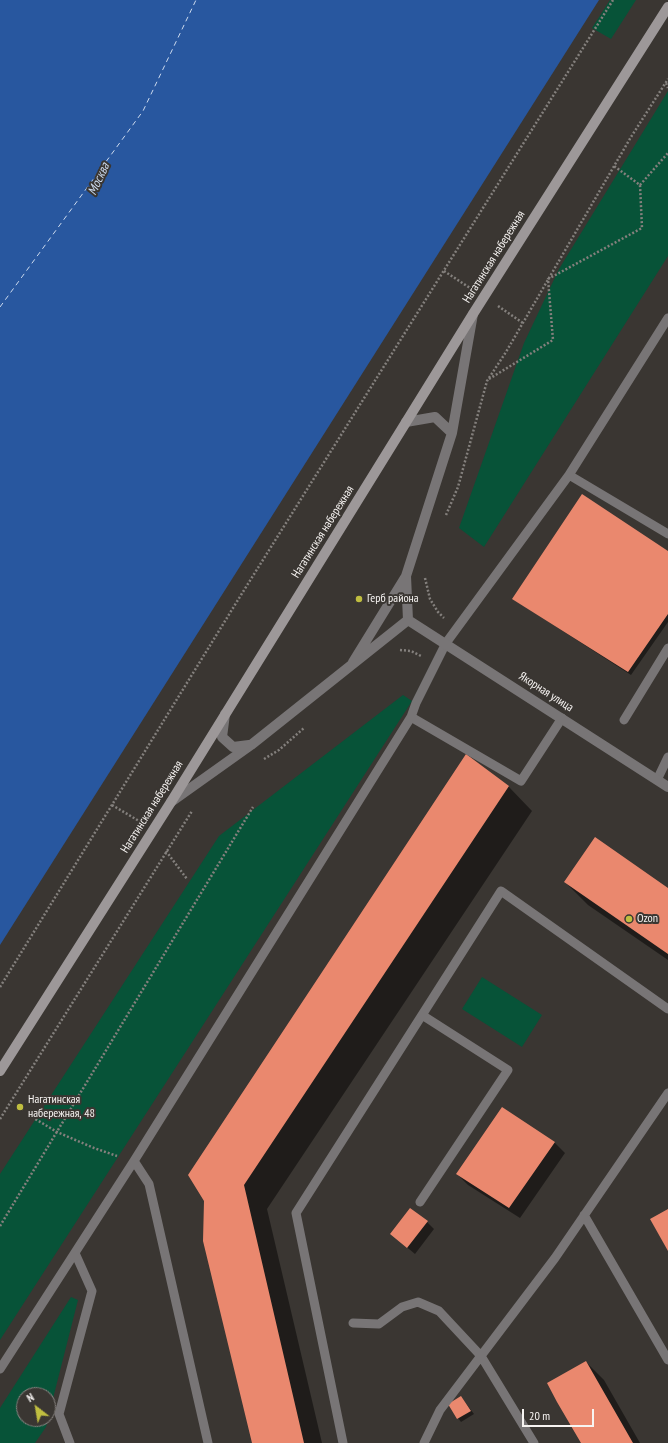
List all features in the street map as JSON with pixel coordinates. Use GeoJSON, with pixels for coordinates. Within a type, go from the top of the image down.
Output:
{"type":"FeatureCollection","features":[{"type":"Feature","properties":{"kind":"street","name":"Нагатинская набережная"},"geometry":{"type":"LineString","coordinates":[[0,1071],[171,802],[473,314],[668,7]]}},
{"type":"Feature","properties":{"kind":"street"},"geometry":{"type":"LineString","coordinates":[[353,662],[406,576],[452,433],[473,314]]}},
{"type":"Feature","properties":{"kind":"street"},"geometry":{"type":"LineString","coordinates":[[406,422],[435,417],[452,433]]}},
{"type":"Feature","properties":{"kind":"street"},"geometry":{"type":"LineString","coordinates":[[171,802],[251,745],[353,662],[408,620],[406,576]]}},
{"type":"Feature","properties":{"kind":"street","name":"Якорная улица"},"geometry":{"type":"LineString","coordinates":[[408,620],[668,787]]}},
{"type":"Feature","properties":{"kind":"street"},"geometry":{"type":"LineString","coordinates":[[225,714],[222,737],[233,747],[251,745]]}},
{"type":"Feature","properties":{"kind":"lane"},"geometry":{"type":"LineString","coordinates":[[0,1369],[134,1161],[411,717],[416,703],[446,643],[569,475],[668,318]]}},
{"type":"Feature","properties":{"kind":"lane"},"geometry":{"type":"LineString","coordinates":[[569,475],[668,534]]}},
{"type":"Feature","properties":{"kind":"lane"},"geometry":{"type":"LineString","coordinates":[[624,720],[668,648]]}},
{"type":"Feature","properties":{"kind":"lane"},"geometry":{"type":"LineString","coordinates":[[411,717],[521,781],[562,718]]}},
{"type":"Feature","properties":{"kind":"lane"},"geometry":{"type":"LineString","coordinates":[[657,780],[668,757]]}},
{"type":"Feature","properties":{"kind":"lane"},"geometry":{"type":"LineString","coordinates":[[343,1443],[296,1213],[501,891],[668,1009]]}},
{"type":"Feature","properties":{"kind":"lane"},"geometry":{"type":"LineString","coordinates":[[420,1202],[508,1070],[422,1015]]}},
{"type":"Feature","properties":{"kind":"lane"},"geometry":{"type":"LineString","coordinates":[[424,1443],[440,1410],[584,1215],[668,1093]]}},
{"type":"Feature","properties":{"kind":"lane"},"geometry":{"type":"LineString","coordinates":[[134,1161],[149,1184],[208,1443]]}},
{"type":"Feature","properties":{"kind":"lane"},"geometry":{"type":"LineString","coordinates":[[584,1215],[668,1360]]}},
{"type":"Feature","properties":{"kind":"lane"},"geometry":{"type":"LineString","coordinates":[[70,1443],[59,1414],[92,1291],[75,1253]]}},
{"type":"Feature","properties":{"kind":"lane"},"geometry":{"type":"LineString","coordinates":[[353,1323],[379,1324],[402,1307],[418,1302],[439,1311],[481,1356],[534,1443]]}},
{"type":"Feature","properties":{"kind":"path"},"geometry":{"type":"LineString","coordinates":[[0,987],[245,588],[613,0]]}},
{"type":"Feature","properties":{"kind":"path"},"geometry":{"type":"LineString","coordinates":[[443,520],[458,487],[487,381],[506,352],[614,166],[668,79]]}},
{"type":"Feature","properties":{"kind":"path"},"geometry":{"type":"LineString","coordinates":[[666,83],[668,88]]}},
{"type":"Feature","properties":{"kind":"path"},"geometry":{"type":"LineString","coordinates":[[548,279],[642,228],[640,185],[668,153]]}},
{"type":"Feature","properties":{"kind":"path"},"geometry":{"type":"LineString","coordinates":[[614,166],[640,185]]}},
{"type":"Feature","properties":{"kind":"path"},"geometry":{"type":"LineString","coordinates":[[487,381],[553,340],[548,279]]}},
{"type":"Feature","properties":{"kind":"path"},"geometry":{"type":"LineString","coordinates":[[425,574],[430,599],[438,612],[447,621]]}},
{"type":"Feature","properties":{"kind":"path"},"geometry":{"type":"LineString","coordinates":[[398,650],[411,651],[425,658]]}},
{"type":"Feature","properties":{"kind":"path"},"geometry":{"type":"LineString","coordinates":[[261,761],[279,750],[308,724]]}},
{"type":"Feature","properties":{"kind":"path"},"geometry":{"type":"LineString","coordinates":[[0,1226],[253,807]]}},
{"type":"Feature","properties":{"kind":"path"},"geometry":{"type":"LineString","coordinates":[[0,1120],[190,812],[195,808]]}},
{"type":"Feature","properties":{"kind":"path"},"geometry":{"type":"LineString","coordinates":[[166,851],[187,879]]}},
{"type":"Feature","properties":{"kind":"path"},"geometry":{"type":"LineString","coordinates":[[32,1117],[57,1132],[94,1148],[134,1161]]}},
{"type":"Feature","properties":{"kind":"green space"},"geometry":{"type":"Polygon","coordinates":[[[610,0],[636,0],[611,39],[592,28],[610,0]]]}},
{"type":"Feature","properties":{"kind":"green space"},"geometry":{"type":"Polygon","coordinates":[[[668,91],[668,256],[484,547],[459,528],[524,343],[559,269],[668,91]]]}},
{"type":"Feature","properties":{"kind":"green space"},"geometry":{"type":"Polygon","coordinates":[[[403,695],[412,701],[0,1340],[0,1174],[219,836],[403,695]]]}},
{"type":"Feature","properties":{"kind":"green space"},"geometry":{"type":"Polygon","coordinates":[[[482,977],[542,1015],[522,1047],[462,1009],[482,977]]]}},
{"type":"Feature","properties":{"kind":"green space"},"geometry":{"type":"Polygon","coordinates":[[[71,1297],[78,1300],[56,1387],[16,1387],[16,1427],[46,1427],[35,1443],[0,1443],[0,1408],[71,1297]]]}},
{"type":"Feature","properties":{"kind":"water","name":"Москва"},"geometry":{"type":"Polygon","coordinates":[[[0,0],[599,0],[0,945],[0,0]]]}},
{"type":"Feature","properties":{"kind":"building"},"geometry":{"type":"Polygon","coordinates":[[[582,494],[668,551],[668,614],[628,672],[512,599],[582,494]]]}},
{"type":"Feature","properties":{"kind":"building"},"geometry":{"type":"Polygon","coordinates":[[[466,754],[509,786],[244,1185],[304,1443],[252,1443],[203,1241],[204,1201],[188,1175],[466,754]]]}},
{"type":"Feature","properties":{"kind":"building"},"geometry":{"type":"Polygon","coordinates":[[[595,837],[668,888],[668,954],[564,882],[595,837]]]}},
{"type":"Feature","properties":{"kind":"building"},"geometry":{"type":"Polygon","coordinates":[[[502,1107],[555,1142],[509,1208],[456,1174],[502,1107]]]}},
{"type":"Feature","properties":{"kind":"building"},"geometry":{"type":"Polygon","coordinates":[[[410,1208],[428,1221],[407,1248],[390,1234],[410,1208]]]}},
{"type":"Feature","properties":{"kind":"building"},"geometry":{"type":"Polygon","coordinates":[[[668,1209],[668,1251],[650,1219],[668,1209]]]}},
{"type":"Feature","properties":{"kind":"building"},"geometry":{"type":"Polygon","coordinates":[[[586,1361],[633,1443],[581,1443],[557,1402],[547,1383],[586,1361]]]}},
{"type":"Feature","properties":{"kind":"building"},"geometry":{"type":"Polygon","coordinates":[[[461,1396],[471,1411],[457,1419],[448,1404],[461,1396]]]}},
{"type":"Feature","properties":{"kind":"ferry route"},"geometry":{"type":"LineString","coordinates":[[0,307],[143,111],[196,0]]}},
{"type":"Feature","properties":{"kind":"place","name":"Герб района"},"geometry":{"type":"Point","coordinates":[359,599]}},
{"type":"Feature","properties":{"kind":"place","name":"Ozon"},"geometry":{"type":"Point","coordinates":[629,919]}},
{"type":"Feature","properties":{"kind":"place","name":"Нагатинская набережная, 48"},"geometry":{"type":"Point","coordinates":[20,1107]}}]}
